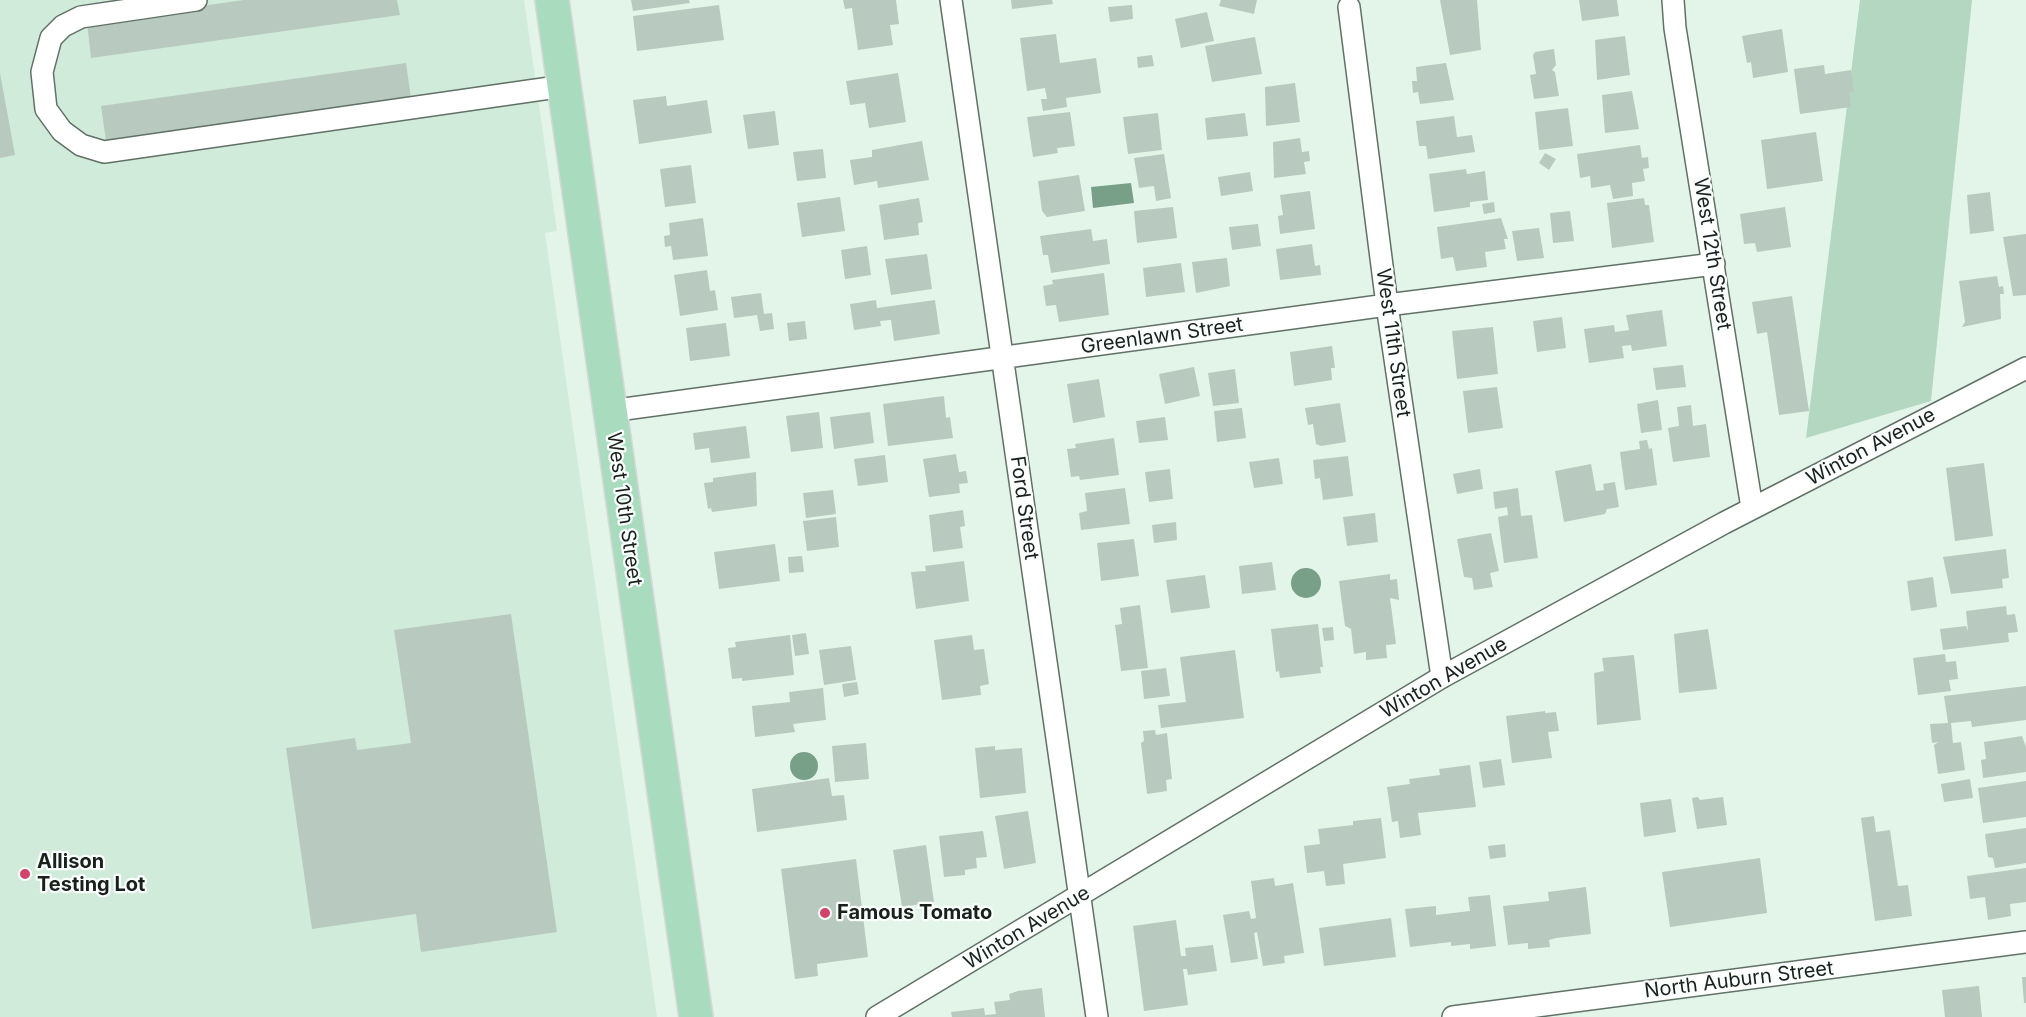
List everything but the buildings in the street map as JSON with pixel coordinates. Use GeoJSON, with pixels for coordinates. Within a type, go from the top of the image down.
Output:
{"type":"FeatureCollection","features":[{"type":"Feature","properties":{"kind":"main road","name":"West 10th Street"},"geometry":{"type":"LineString","coordinates":[[552,0],[696,1017]]}},
{"type":"Feature","properties":{"kind":"street"},"geometry":{"type":"LineString","coordinates":[[196,0],[81,16],[63,26],[51,38],[42,72],[46,109],[62,131],[81,145],[104,152],[564,86]]}},
{"type":"Feature","properties":{"kind":"street","name":"Ford Street"},"geometry":{"type":"LineString","coordinates":[[951,0],[1097,1017]]}},
{"type":"Feature","properties":{"kind":"street","name":"West 12th Street"},"geometry":{"type":"LineString","coordinates":[[1673,0],[1675,28],[1752,508]]}},
{"type":"Feature","properties":{"kind":"street","name":"West 11th Street"},"geometry":{"type":"LineString","coordinates":[[1349,8],[1387,305],[1442,677]]}},
{"type":"Feature","properties":{"kind":"street","name":"Greenlawn Street"},"geometry":{"type":"LineString","coordinates":[[610,411],[1387,305],[1714,264]]}},
{"type":"Feature","properties":{"kind":"street","name":"Winton Avenue"},"geometry":{"type":"LineString","coordinates":[[878,1017],[1442,677],[1752,508],[2026,368]]}},
{"type":"Feature","properties":{"kind":"street","name":"North Auburn Street"},"geometry":{"type":"LineString","coordinates":[[1453,1017],[1491,1014],[2026,942]]}},
{"type":"Feature","properties":{"kind":"shaded area"},"geometry":{"type":"Polygon","coordinates":[[[0,0],[524,0],[557,231],[545,233],[657,1017],[0,1017],[0,0]]]}},
{"type":"Feature","properties":{"kind":"shaded area"},"geometry":{"type":"Polygon","coordinates":[[[1860,0],[1972,0],[1931,401],[1806,438],[1860,0]]]}},
{"type":"Feature","properties":{"kind":"shaded area"},"geometry":{"type":"Polygon","coordinates":[[[1131,183],[1134,203],[1093,208],[1091,187],[1131,183]]]}},
{"type":"Feature","properties":{"kind":"shaded area"},"geometry":{"type":"Polygon","coordinates":[[[1306,568],[1317,572],[1321,583],[1317,594],[1306,598],[1295,594],[1291,583],[1295,572],[1306,568]]]}},
{"type":"Feature","properties":{"kind":"shaded area"},"geometry":{"type":"Polygon","coordinates":[[[804,752],[814,756],[818,766],[814,776],[804,780],[794,776],[790,766],[794,756],[804,752]]]}},
{"type":"Feature","properties":{"kind":"place","name":"Allison Testing Lot"},"geometry":{"type":"Point","coordinates":[25,874]}},
{"type":"Feature","properties":{"kind":"place","name":"Famous Tomato"},"geometry":{"type":"Point","coordinates":[825,913]}}]}
